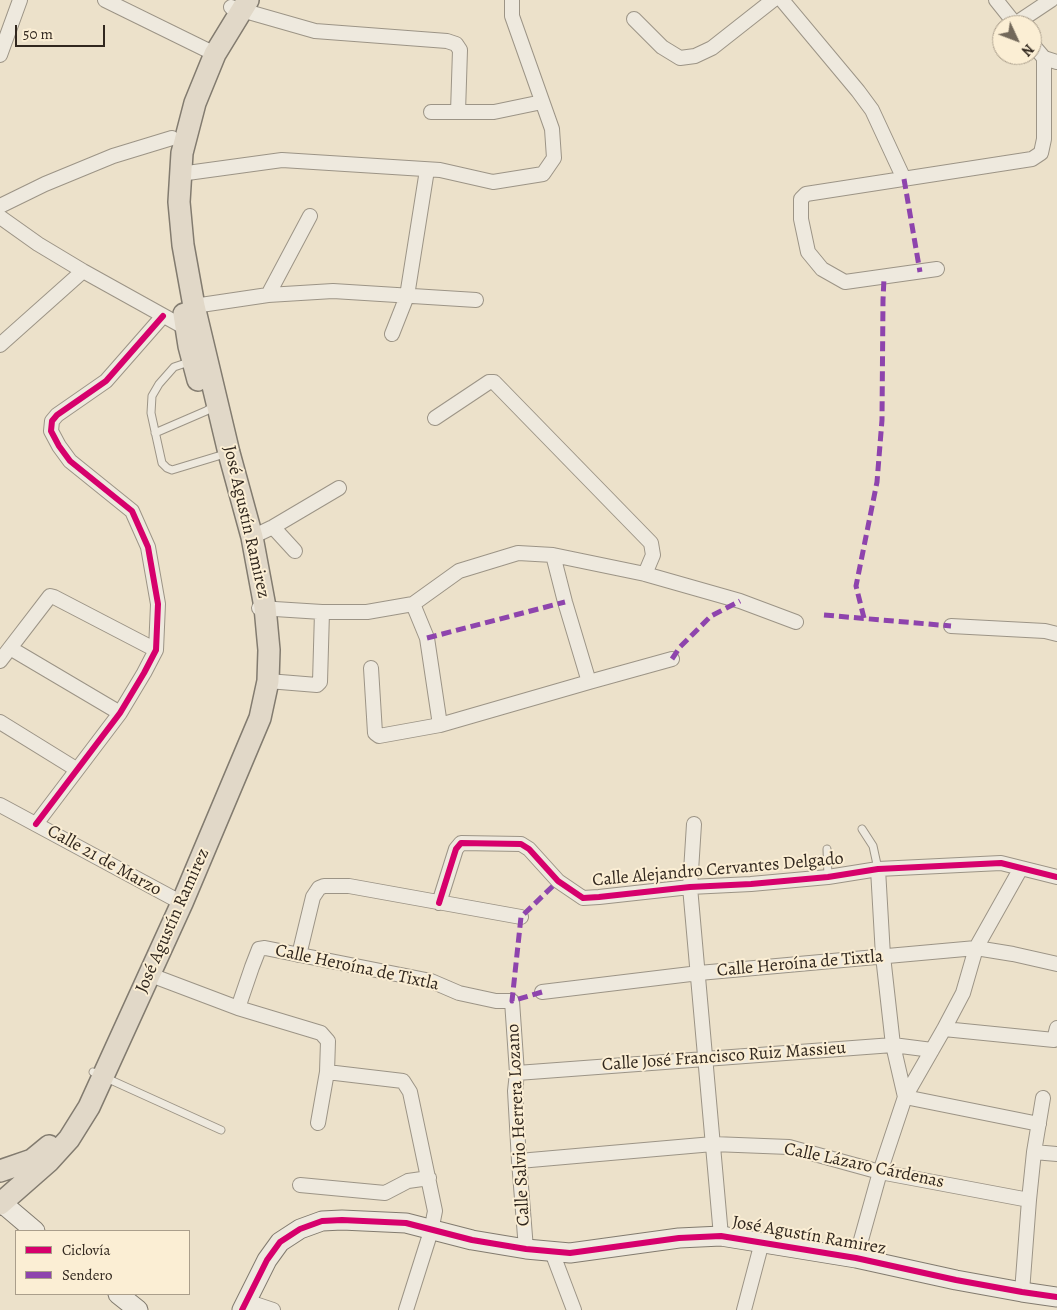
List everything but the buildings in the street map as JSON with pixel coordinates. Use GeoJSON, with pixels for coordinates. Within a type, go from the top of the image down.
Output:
{"type":"FeatureCollection","features":[{"type":"Feature","properties":{"kind":"main road","name":"José Agustín Ramirez"},"geometry":{"type":"LineString","coordinates":[[4,1201],[50,1161],[70,1139],[88,1106],[98,1074],[154,941],[176,901],[260,718],[268,681],[269,650],[260,608],[247,563],[224,454],[170,241],[168,184],[172,138],[187,89],[239,4]]}},
{"type":"Feature","properties":{"kind":"main road","name":"José Agustín Ramirez"},"geometry":{"type":"LineString","coordinates":[[197,346],[194,306],[183,245],[179,202],[180,174],[182,153],[210,52]]}},
{"type":"Feature","properties":{"kind":"main road","name":"José Agustín Ramirez"},"geometry":{"type":"LineString","coordinates":[[0,1172],[32,1160],[58,1138],[98,1074],[148,974],[250,714],[260,656],[260,608],[252,537],[224,454]]}},
{"type":"Feature","properties":{"kind":"street"},"geometry":{"type":"LineString","coordinates":[[0,55],[20,0]]}},
{"type":"Feature","properties":{"kind":"street"},"geometry":{"type":"LineString","coordinates":[[105,0],[210,52]]}},
{"type":"Feature","properties":{"kind":"street"},"geometry":{"type":"LineString","coordinates":[[180,174],[282,160],[440,170],[494,182],[543,174],[554,158],[552,129],[512,16],[512,0]]}},
{"type":"Feature","properties":{"kind":"street"},"geometry":{"type":"LineString","coordinates":[[634,19],[662,47],[680,58],[696,56],[712,48],[772,0]]}},
{"type":"Feature","properties":{"kind":"street"},"geometry":{"type":"LineString","coordinates":[[782,0],[872,110],[904,179]]}},
{"type":"Feature","properties":{"kind":"street"},"geometry":{"type":"LineString","coordinates":[[996,0],[1008,15]]}},
{"type":"Feature","properties":{"kind":"street"},"geometry":{"type":"LineString","coordinates":[[1029,15],[1051,0]]}},
{"type":"Feature","properties":{"kind":"street"},"geometry":{"type":"LineString","coordinates":[[239,4],[315,31],[447,41],[456,44],[460,50],[458,112]]}},
{"type":"Feature","properties":{"kind":"street"},"geometry":{"type":"LineString","coordinates":[[937,270],[845,282],[822,269],[808,252],[801,219],[801,199],[806,194],[1032,159],[1041,152],[1044,139],[1051,60]]}},
{"type":"Feature","properties":{"kind":"street"},"geometry":{"type":"LineString","coordinates":[[431,112],[494,112],[542,102]]}},
{"type":"Feature","properties":{"kind":"street"},"geometry":{"type":"LineString","coordinates":[[0,206],[45,184],[113,156],[172,138]]}},
{"type":"Feature","properties":{"kind":"street"},"geometry":{"type":"LineString","coordinates":[[392,334],[407,296],[427,170]]}},
{"type":"Feature","properties":{"kind":"street"},"geometry":{"type":"LineString","coordinates":[[268,295],[310,216]]}},
{"type":"Feature","properties":{"kind":"street"},"geometry":{"type":"LineString","coordinates":[[0,217],[38,244],[163,316],[197,346]]}},
{"type":"Feature","properties":{"kind":"street"},"geometry":{"type":"LineString","coordinates":[[0,344],[83,271]]}},
{"type":"Feature","properties":{"kind":"street"},"geometry":{"type":"LineString","coordinates":[[194,306],[268,295],[334,291],[476,300]]}},
{"type":"Feature","properties":{"kind":"street"},"geometry":{"type":"LineString","coordinates":[[36,824],[120,713],[156,650],[158,604],[148,547],[132,511],[70,461],[51,431],[52,421],[57,415],[106,381],[163,316]]}},
{"type":"Feature","properties":{"kind":"street"},"geometry":{"type":"LineString","coordinates":[[435,418],[489,382],[494,382],[651,543],[653,555],[645,574]]}},
{"type":"Feature","properties":{"kind":"street"},"geometry":{"type":"LineString","coordinates":[[252,537],[273,527],[339,488]]}},
{"type":"Feature","properties":{"kind":"street"},"geometry":{"type":"LineString","coordinates":[[273,527],[294,551]]}},
{"type":"Feature","properties":{"kind":"street"},"geometry":{"type":"LineString","coordinates":[[260,608],[322,612],[366,612],[413,604],[459,571],[518,553],[553,556],[645,574],[740,602],[796,622]]}},
{"type":"Feature","properties":{"kind":"street"},"geometry":{"type":"LineString","coordinates":[[553,556],[589,682]]}},
{"type":"Feature","properties":{"kind":"street"},"geometry":{"type":"LineString","coordinates":[[0,661],[50,596],[54,596],[156,650]]}},
{"type":"Feature","properties":{"kind":"street"},"geometry":{"type":"LineString","coordinates":[[413,604],[428,638],[440,725]]}},
{"type":"Feature","properties":{"kind":"street"},"geometry":{"type":"LineString","coordinates":[[268,681],[317,685],[320,682],[322,612]]}},
{"type":"Feature","properties":{"kind":"street"},"geometry":{"type":"LineString","coordinates":[[951,626],[1045,631],[1057,634]]}},
{"type":"Feature","properties":{"kind":"street"},"geometry":{"type":"LineString","coordinates":[[10,648],[120,713]]}},
{"type":"Feature","properties":{"kind":"street"},"geometry":{"type":"LineString","coordinates":[[372,668],[375,733],[378,736],[440,725],[672,659]]}},
{"type":"Feature","properties":{"kind":"street"},"geometry":{"type":"LineString","coordinates":[[0,722],[76,769]]}},
{"type":"Feature","properties":{"kind":"street","name":"Calle 21 de Marzo"},"geometry":{"type":"LineString","coordinates":[[0,805],[176,901]]}},
{"type":"Feature","properties":{"kind":"street"},"geometry":{"type":"LineString","coordinates":[[694,824],[690,887],[721,1236]]}},
{"type":"Feature","properties":{"kind":"street","name":"Calle Alejandro Cervantes Delgado"},"geometry":{"type":"LineString","coordinates":[[439,903],[456,849],[461,843],[521,844],[558,881],[583,898],[599,898],[690,887],[828,877],[878,869],[1001,863],[1057,877]]}},
{"type":"Feature","properties":{"kind":"street"},"geometry":{"type":"LineString","coordinates":[[856,1258],[880,1172],[905,1097],[963,993],[976,948],[1021,868]]}},
{"type":"Feature","properties":{"kind":"street"},"geometry":{"type":"LineString","coordinates":[[878,869],[882,956],[894,1045],[905,1097]]}},
{"type":"Feature","properties":{"kind":"street"},"geometry":{"type":"LineString","coordinates":[[300,955],[313,897],[319,888],[324,886],[349,886],[521,917]]}},
{"type":"Feature","properties":{"kind":"street","name":"Calle Heroína de Tixtla"},"geometry":{"type":"LineString","coordinates":[[238,1008],[259,949],[264,948],[431,981],[459,993],[496,1002],[512,1000]]}},
{"type":"Feature","properties":{"kind":"street","name":"Calle Heroína de Tixtla"},"geometry":{"type":"LineString","coordinates":[[542,992],[698,973],[976,948],[1057,964]]}},
{"type":"Feature","properties":{"kind":"street"},"geometry":{"type":"LineString","coordinates":[[148,974],[238,1008],[321,1033],[328,1041],[327,1072],[318,1123]]}},
{"type":"Feature","properties":{"kind":"street","name":"Calle Salvio Herrera Lozano"},"geometry":{"type":"LineString","coordinates":[[512,1000],[517,1073],[515,1091],[518,1161],[526,1249]]}},
{"type":"Feature","properties":{"kind":"street"},"geometry":{"type":"LineString","coordinates":[[944,1029],[1054,1040],[1057,1028]]}},
{"type":"Feature","properties":{"kind":"street","name":"Calle José Francisco Ruiz Massieu"},"geometry":{"type":"LineString","coordinates":[[517,1073],[894,1045],[932,1050]]}},
{"type":"Feature","properties":{"kind":"street"},"geometry":{"type":"LineString","coordinates":[[327,1072],[403,1081],[410,1092],[435,1211],[431,1231],[406,1310]]}},
{"type":"Feature","properties":{"kind":"street"},"geometry":{"type":"LineString","coordinates":[[905,1097],[1039,1124]]}},
{"type":"Feature","properties":{"kind":"street"},"geometry":{"type":"LineString","coordinates":[[1022,1292],[1034,1152],[1043,1098]]}},
{"type":"Feature","properties":{"kind":"street","name":"Calle Lázaro Cárdenas"},"geometry":{"type":"LineString","coordinates":[[518,1161],[713,1144],[789,1147],[880,1172],[1029,1200]]}},
{"type":"Feature","properties":{"kind":"street"},"geometry":{"type":"LineString","coordinates":[[1034,1152],[1057,1154]]}},
{"type":"Feature","properties":{"kind":"street"},"geometry":{"type":"LineString","coordinates":[[0,1177],[8,1189],[4,1201],[34,1230]]}},
{"type":"Feature","properties":{"kind":"street"},"geometry":{"type":"LineString","coordinates":[[300,1185],[385,1193],[408,1181],[429,1178]]}},
{"type":"Feature","properties":{"kind":"street","name":"José Agustín Ramirez"},"geometry":{"type":"LineString","coordinates":[[244,1306],[267,1260],[280,1242],[300,1229],[322,1222],[342,1220],[406,1223],[431,1231],[472,1240],[552,1252],[570,1252],[679,1238],[721,1236],[856,1258],[1022,1292],[1057,1297]]}},
{"type":"Feature","properties":{"kind":"street"},"geometry":{"type":"LineString","coordinates":[[744,1310],[762,1242]]}},
{"type":"Feature","properties":{"kind":"street"},"geometry":{"type":"LineString","coordinates":[[552,1252],[574,1310]]}},
{"type":"Feature","properties":{"kind":"street"},"geometry":{"type":"LineString","coordinates":[[119,1295],[138,1310]]}},
{"type":"Feature","properties":{"kind":"street"},"geometry":{"type":"LineString","coordinates":[[244,1306],[273,1310]]}},
{"type":"Feature","properties":{"kind":"lane"},"geometry":{"type":"LineString","coordinates":[[197,346],[158,384],[152,396],[151,413],[162,463],[172,470],[224,454]]}},
{"type":"Feature","properties":{"kind":"lane"},"geometry":{"type":"LineString","coordinates":[[155,433],[212,408]]}},
{"type":"Feature","properties":{"kind":"lane"},"geometry":{"type":"LineString","coordinates":[[862,829],[873,846],[878,869]]}},
{"type":"Feature","properties":{"kind":"lane"},"geometry":{"type":"LineString","coordinates":[[827,849],[828,877]]}},
{"type":"Feature","properties":{"kind":"lane"},"geometry":{"type":"LineString","coordinates":[[98,1074],[221,1130]]}},
{"type":"Feature","properties":{"kind":"marked path"},"geometry":{"type":"LineString","coordinates":[[904,179],[920,272]]}},
{"type":"Feature","properties":{"kind":"marked path"},"geometry":{"type":"LineString","coordinates":[[864,618],[856,586],[877,482],[882,420],[884,278]]}},
{"type":"Feature","properties":{"kind":"marked path"},"geometry":{"type":"LineString","coordinates":[[672,659],[680,647],[711,616],[740,601]]}},
{"type":"Feature","properties":{"kind":"marked path"},"geometry":{"type":"LineString","coordinates":[[427,638],[565,602]]}},
{"type":"Feature","properties":{"kind":"marked path"},"geometry":{"type":"LineString","coordinates":[[824,615],[951,626]]}},
{"type":"Feature","properties":{"kind":"marked path"},"geometry":{"type":"LineString","coordinates":[[542,992],[512,1001],[521,917],[558,881]]}},
{"type":"Feature","properties":{"kind":"cycle path"},"geometry":{"type":"LineString","coordinates":[[36,824],[120,713],[144,673],[156,650],[158,604],[148,547],[132,511],[70,461],[51,431],[52,421],[57,415],[106,381],[163,316]]}},
{"type":"Feature","properties":{"kind":"cycle path"},"geometry":{"type":"LineString","coordinates":[[439,903],[456,849],[461,843],[521,844],[529,849],[558,881],[583,898],[690,887],[828,877],[878,869],[1001,863],[1057,877]]}},
{"type":"Feature","properties":{"kind":"cycle path"},"geometry":{"type":"LineString","coordinates":[[242,1310],[267,1260],[280,1242],[300,1229],[322,1221],[342,1220],[406,1223],[472,1240],[526,1249],[570,1253],[679,1238],[721,1236],[856,1258],[956,1280],[1057,1297]]}}]}
